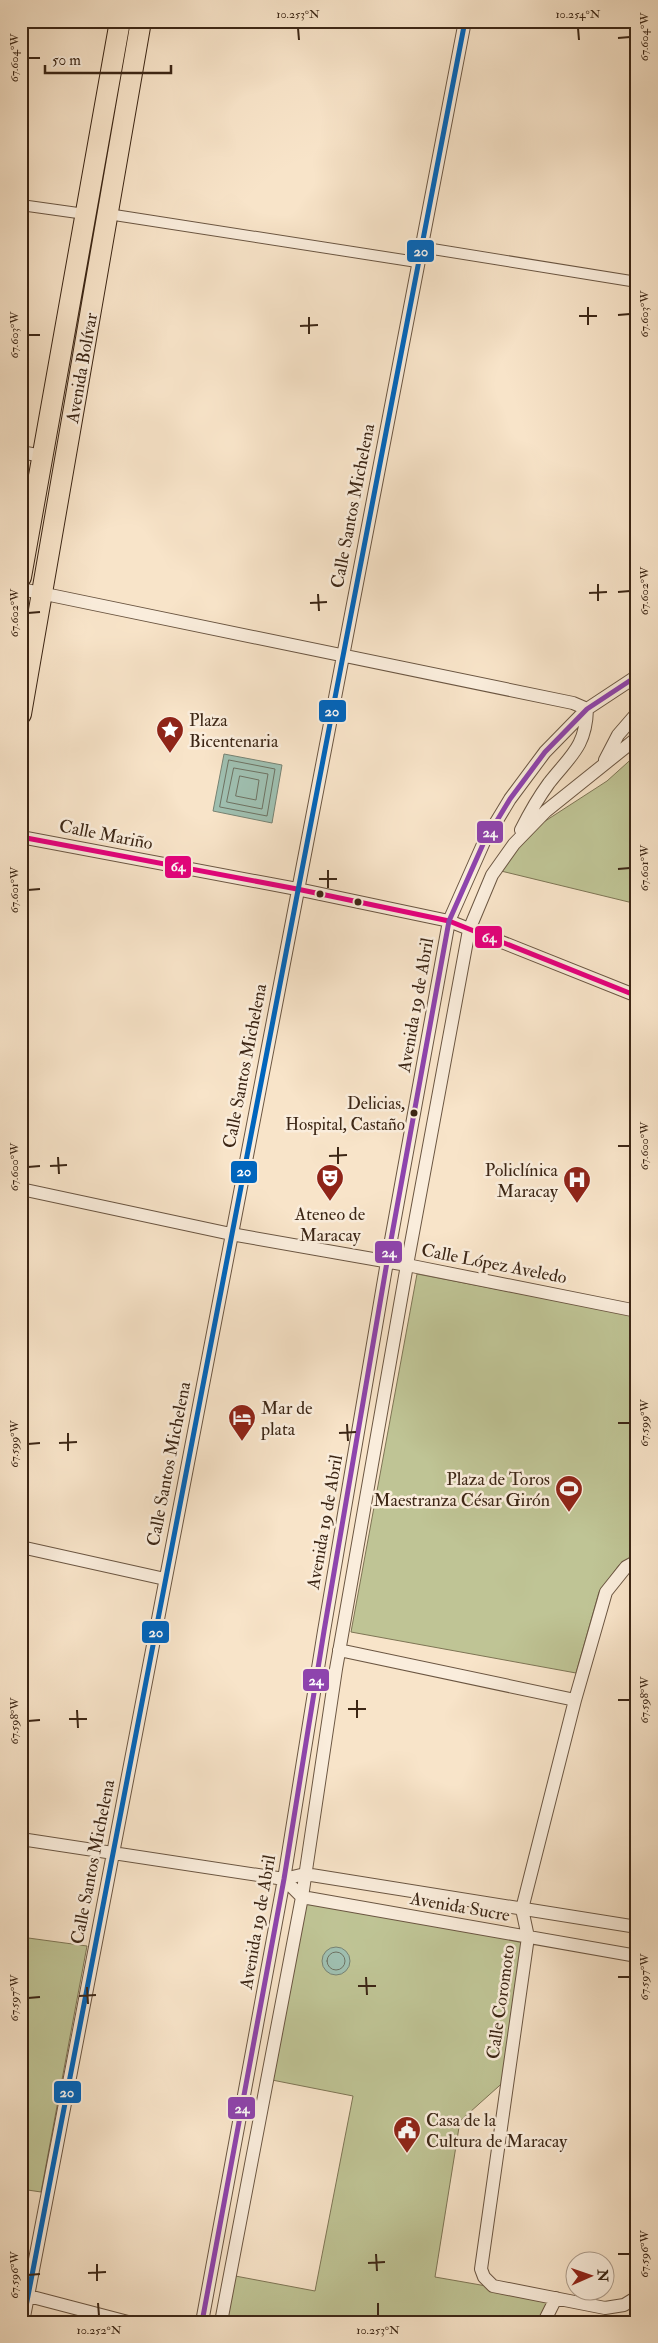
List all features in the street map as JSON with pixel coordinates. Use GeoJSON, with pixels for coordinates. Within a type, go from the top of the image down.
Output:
{"type":"FeatureCollection","features":[{"type":"Feature","properties":{"kind":"main road","name":"Avenida Bolívar"},"geometry":{"type":"LineString","coordinates":[[21,577],[120,21]]}},
{"type":"Feature","properties":{"kind":"main road","name":"Avenida Bolívar"},"geometry":{"type":"LineString","coordinates":[[21,714],[141,21]]}},
{"type":"Feature","properties":{"kind":"street","name":"Calle Santos Michelena"},"geometry":{"type":"LineString","coordinates":[[23,2322],[24,2294],[112,1853],[417,262],[465,21]]}},
{"type":"Feature","properties":{"kind":"street"},"geometry":{"type":"LineString","coordinates":[[21,205],[85,214]]}},
{"type":"Feature","properties":{"kind":"street"},"geometry":{"type":"LineString","coordinates":[[108,214],[417,262]]}},
{"type":"Feature","properties":{"kind":"street"},"geometry":{"type":"LineString","coordinates":[[420,247],[637,282]]}},
{"type":"Feature","properties":{"kind":"street"},"geometry":{"type":"LineString","coordinates":[[21,452],[42,456]]}},
{"type":"Feature","properties":{"kind":"street"},"geometry":{"type":"LineString","coordinates":[[21,589],[573,703],[586,709],[583,738],[576,753],[550,782],[535,804],[514,844]]}},
{"type":"Feature","properties":{"kind":"street","name":"Avenida 19 de Abril"},"geometry":{"type":"LineString","coordinates":[[202,2322],[284,1879],[387,1262],[449,921],[484,842],[510,799],[545,752],[586,709],[637,676]]}},
{"type":"Feature","properties":{"kind":"street"},"geometry":{"type":"LineString","coordinates":[[602,765],[618,735],[637,713]]}},
{"type":"Feature","properties":{"kind":"street","name":"Avenida 19 de Abril"},"geometry":{"type":"LineString","coordinates":[[220,2322],[302,1897],[339,1650],[469,930],[492,875],[514,844],[546,811],[637,738]]}},
{"type":"Feature","properties":{"kind":"street","name":"Calle Mariño"},"geometry":{"type":"LineString","coordinates":[[21,837],[297,889],[449,921],[637,996]]}},
{"type":"Feature","properties":{"kind":"street","name":"Calle López Aveledo"},"geometry":{"type":"LineString","coordinates":[[21,1189],[231,1234],[407,1265],[637,1311]]}},
{"type":"Feature","properties":{"kind":"street"},"geometry":{"type":"LineString","coordinates":[[21,1547],[165,1579]]}},
{"type":"Feature","properties":{"kind":"street","name":"Calle Coromoto"},"geometry":{"type":"LineString","coordinates":[[637,1561],[626,1567],[606,1592],[575,1700],[522,1909],[528,1937],[481,2269],[484,2277],[492,2286],[605,2308],[624,2305],[637,2297]]}},
{"type":"Feature","properties":{"kind":"street"},"geometry":{"type":"LineString","coordinates":[[339,1650],[575,1700]]}},
{"type":"Feature","properties":{"kind":"street","name":"Avenida Sucre"},"geometry":{"type":"LineString","coordinates":[[21,1839],[284,1879],[305,1874],[637,1927]]}},
{"type":"Feature","properties":{"kind":"street"},"geometry":{"type":"LineString","coordinates":[[284,1879],[302,1897]]}},
{"type":"Feature","properties":{"kind":"street","name":"Avenida Sucre"},"geometry":{"type":"LineString","coordinates":[[302,1897],[637,1956]]}},
{"type":"Feature","properties":{"kind":"street"},"geometry":{"type":"LineString","coordinates":[[24,2294],[128,2322]]}},
{"type":"Feature","properties":{"kind":"street"},"geometry":{"type":"LineString","coordinates":[[544,2322],[556,2298]]}},
{"type":"Feature","properties":{"kind":"green space"},"geometry":{"type":"Polygon","coordinates":[[[637,754],[637,904],[501,871],[519,838],[607,781],[637,754]]]}},
{"type":"Feature","properties":{"kind":"green space"},"geometry":{"type":"Polygon","coordinates":[[[417,1274],[637,1316],[637,1554],[619,1565],[599,1592],[576,1673],[351,1632],[417,1274]]]}},
{"type":"Feature","properties":{"kind":"green space"},"geometry":{"type":"Polygon","coordinates":[[[302,1897],[528,1937],[508,2078],[460,2121],[435,2277],[555,2298],[544,2322],[221,2322],[230,2275],[315,2291],[353,2096],[267,2079],[302,1897]]]}},
{"type":"Feature","properties":{"kind":"green space"},"geometry":{"type":"Polygon","coordinates":[[[21,1937],[87,1946],[41,2192],[21,2189],[21,1937]]]}},
{"type":"Feature","properties":{"kind":"water"},"geometry":{"type":"Polygon","coordinates":[[[224,754],[282,765],[272,823],[213,811],[224,754]]]}},
{"type":"Feature","properties":{"kind":"water"},"geometry":{"type":"Polygon","coordinates":[[[336,1947],[346,1951],[350,1961],[346,1971],[336,1975],[326,1971],[322,1961],[326,1951],[336,1947]]]}},
{"type":"Feature","properties":{"kind":"transit line","name":"20"},"geometry":{"type":"LineString","coordinates":[[23,2322],[465,21]]}},
{"type":"Feature","properties":{"kind":"transit line","name":"24"},"geometry":{"type":"LineString","coordinates":[[202,2322],[284,1879],[387,1262],[449,921],[484,842],[510,799],[545,752],[587,709],[637,676]]}},
{"type":"Feature","properties":{"kind":"transit line","name":"64"},"geometry":{"type":"LineString","coordinates":[[21,837],[297,889],[449,921],[637,996]]}},
{"type":"Feature","properties":{"kind":"place","name":"Plaza Bicentenaria"},"geometry":{"type":"Point","coordinates":[170,754]}},
{"type":"Feature","properties":{"kind":"place","name":"Delicias, Hospital, Castaño"},"geometry":{"type":"Point","coordinates":[414,1113]}},
{"type":"Feature","properties":{"kind":"place","name":"Ateneo de Maracay"},"geometry":{"type":"Point","coordinates":[330,1202]}},
{"type":"Feature","properties":{"kind":"place","name":"Policlínica Maracay"},"geometry":{"type":"Point","coordinates":[577,1204]}},
{"type":"Feature","properties":{"kind":"place","name":"Mar de plata"},"geometry":{"type":"Point","coordinates":[242,1442]}},
{"type":"Feature","properties":{"kind":"place","name":"Plaza de Toros Maestranza César Girón"},"geometry":{"type":"Point","coordinates":[569,1513]}},
{"type":"Feature","properties":{"kind":"place","name":"Casa de la Cultura de Maracay"},"geometry":{"type":"Point","coordinates":[407,2154]}}]}
